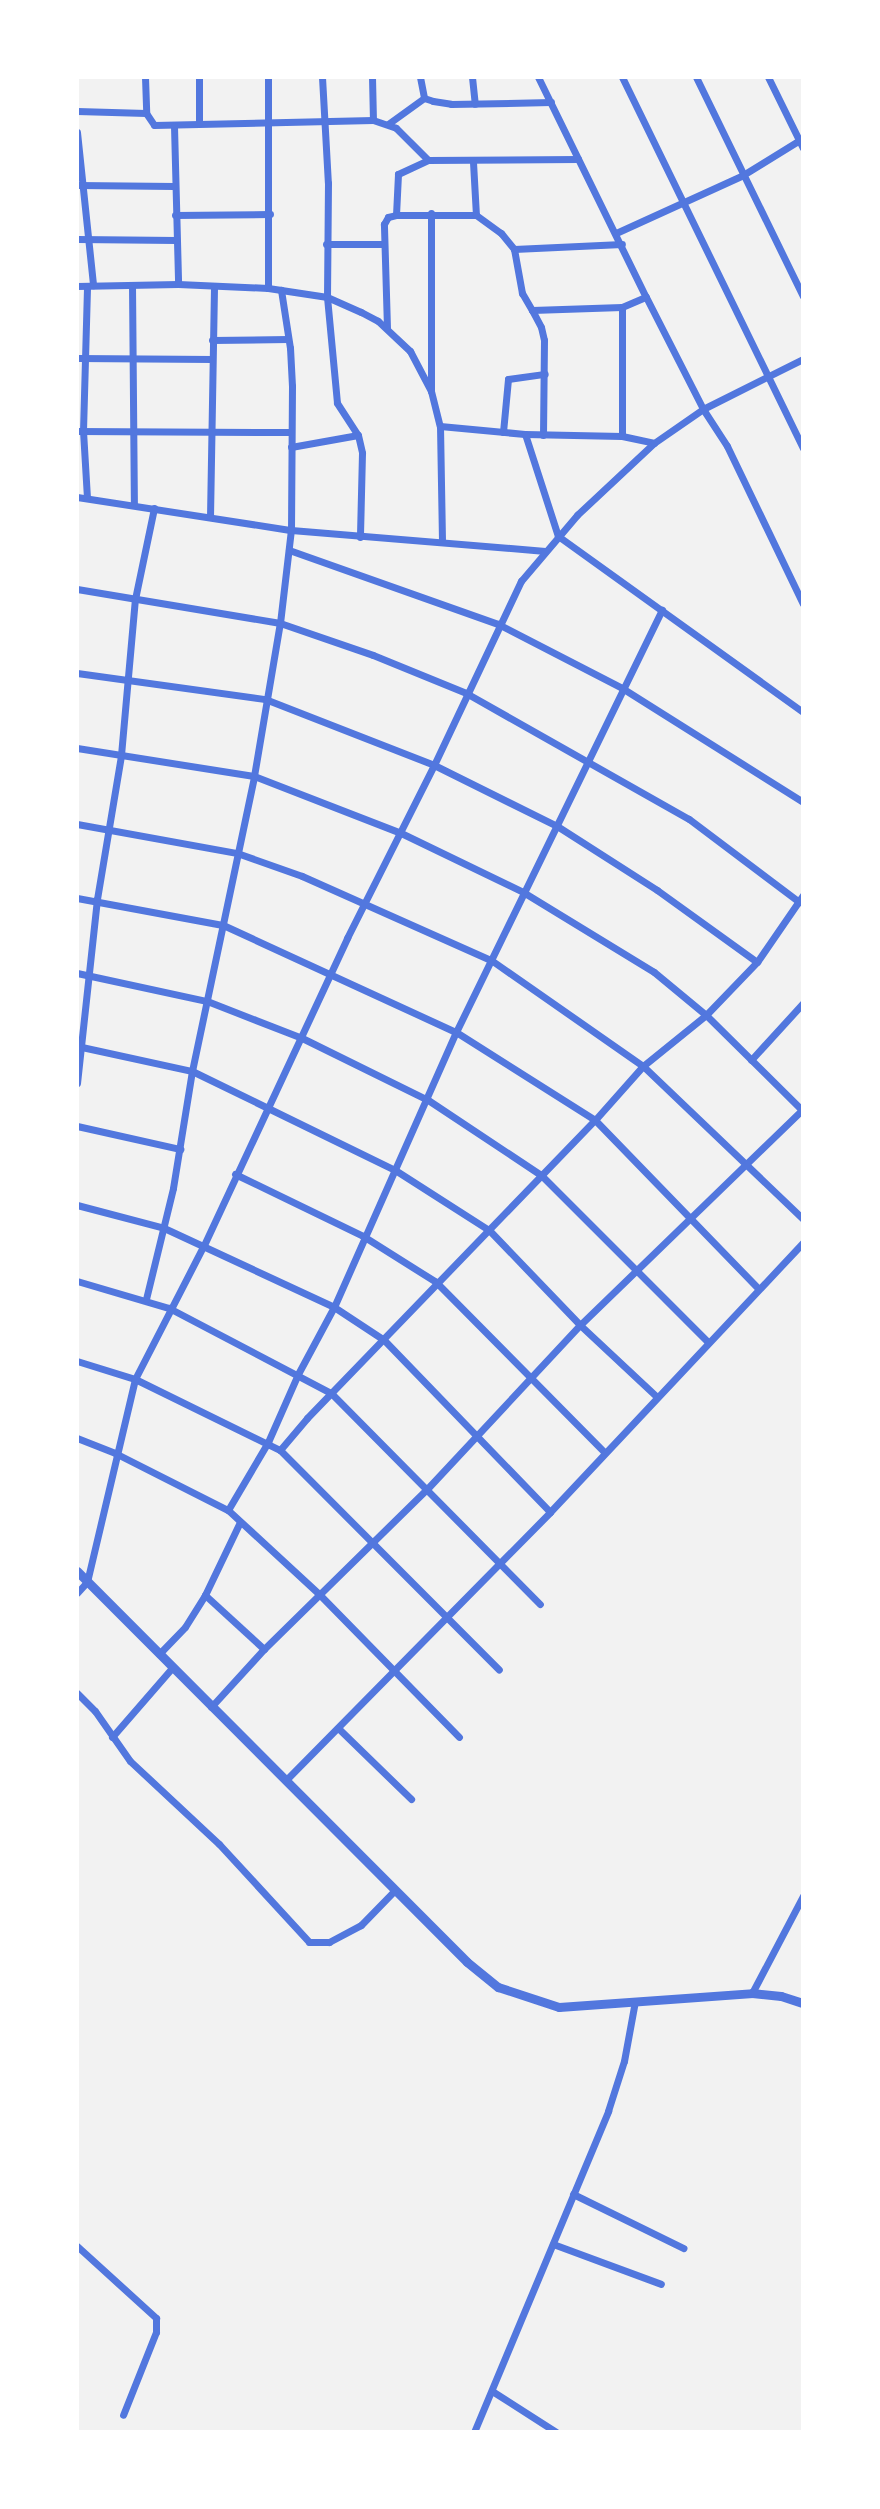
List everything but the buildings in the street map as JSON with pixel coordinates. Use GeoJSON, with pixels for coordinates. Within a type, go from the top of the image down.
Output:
{"type":"FeatureCollection","features":[{"type":"Feature","properties":{"kind":"street"},"geometry":{"type":"LineString","coordinates":[[145,77],[146,113],[151,124],[326,124],[373,120],[388,124],[429,160]]}},
{"type":"Feature","properties":{"kind":"street"},"geometry":{"type":"LineString","coordinates":[[199,123],[200,77]]}},
{"type":"Feature","properties":{"kind":"street"},"geometry":{"type":"LineString","coordinates":[[268,77],[268,288]]}},
{"type":"Feature","properties":{"kind":"street"},"geometry":{"type":"LineString","coordinates":[[322,77],[326,124],[327,297],[337,403],[358,435],[362,453],[360,537]]}},
{"type":"Feature","properties":{"kind":"street"},"geometry":{"type":"LineString","coordinates":[[372,77],[373,120]]}},
{"type":"Feature","properties":{"kind":"street"},"geometry":{"type":"LineString","coordinates":[[420,77],[424,98]]}},
{"type":"Feature","properties":{"kind":"street"},"geometry":{"type":"LineString","coordinates":[[472,77],[475,104]]}},
{"type":"Feature","properties":{"kind":"street"},"geometry":{"type":"LineString","coordinates":[[538,77],[617,233],[646,298],[703,409],[727,446],[803,604]]}},
{"type":"Feature","properties":{"kind":"street"},"geometry":{"type":"LineString","coordinates":[[622,77],[803,448]]}},
{"type":"Feature","properties":{"kind":"street"},"geometry":{"type":"LineString","coordinates":[[696,77],[803,296]]}},
{"type":"Feature","properties":{"kind":"street"},"geometry":{"type":"LineString","coordinates":[[617,233],[743,175],[802,142],[768,77]]}},
{"type":"Feature","properties":{"kind":"street"},"geometry":{"type":"LineString","coordinates":[[388,124],[424,98],[451,104],[551,102]]}},
{"type":"Feature","properties":{"kind":"street"},"geometry":{"type":"LineString","coordinates":[[77,111],[146,113]]}},
{"type":"Feature","properties":{"kind":"street"},"geometry":{"type":"LineString","coordinates":[[174,126],[178,284]]}},
{"type":"Feature","properties":{"kind":"street"},"geometry":{"type":"LineString","coordinates":[[77,132],[90,286],[80,358],[80,431],[87,498]]}},
{"type":"Feature","properties":{"kind":"street"},"geometry":{"type":"LineString","coordinates":[[396,215],[398,174],[429,160],[473,162],[579,159]]}},
{"type":"Feature","properties":{"kind":"street"},"geometry":{"type":"LineString","coordinates":[[473,162],[476,215]]}},
{"type":"Feature","properties":{"kind":"street"},"geometry":{"type":"LineString","coordinates":[[81,185],[174,186]]}},
{"type":"Feature","properties":{"kind":"street"},"geometry":{"type":"LineString","coordinates":[[175,215],[270,214]]}},
{"type":"Feature","properties":{"kind":"street"},"geometry":{"type":"LineString","coordinates":[[431,214],[431,391]]}},
{"type":"Feature","properties":{"kind":"street"},"geometry":{"type":"LineString","coordinates":[[387,328],[384,224],[388,218],[396,215],[476,215],[501,233],[514,249],[522,293],[541,327],[545,374],[543,435]]}},
{"type":"Feature","properties":{"kind":"street"},"geometry":{"type":"LineString","coordinates":[[77,239],[176,240]]}},
{"type":"Feature","properties":{"kind":"street"},"geometry":{"type":"LineString","coordinates":[[326,244],[384,244]]}},
{"type":"Feature","properties":{"kind":"street"},"geometry":{"type":"LineString","coordinates":[[514,249],[622,244]]}},
{"type":"Feature","properties":{"kind":"street"},"geometry":{"type":"LineString","coordinates":[[77,286],[178,284],[268,288],[327,297],[361,312],[387,328],[410,351],[431,391],[440,426],[442,542]]}},
{"type":"Feature","properties":{"kind":"street"},"geometry":{"type":"LineString","coordinates":[[132,285],[134,505]]}},
{"type":"Feature","properties":{"kind":"street"},"geometry":{"type":"LineString","coordinates":[[210,517],[214,287]]}},
{"type":"Feature","properties":{"kind":"street"},"geometry":{"type":"LineString","coordinates":[[146,1299],[164,1228],[192,1072],[254,776],[280,623],[291,530],[288,339],[281,290]]}},
{"type":"Feature","properties":{"kind":"street"},"geometry":{"type":"LineString","coordinates":[[532,310],[622,307],[646,298]]}},
{"type":"Feature","properties":{"kind":"street"},"geometry":{"type":"LineString","coordinates":[[622,307],[622,436]]}},
{"type":"Feature","properties":{"kind":"street"},"geometry":{"type":"LineString","coordinates":[[212,340],[288,339]]}},
{"type":"Feature","properties":{"kind":"street"},"geometry":{"type":"LineString","coordinates":[[80,358],[212,359]]}},
{"type":"Feature","properties":{"kind":"street"},"geometry":{"type":"LineString","coordinates":[[77,1593],[86,1582],[115,1452],[135,1380],[169,1308],[204,1245],[235,1174],[364,904],[435,765],[520,581],[558,536],[654,443],[703,409],[803,359]]}},
{"type":"Feature","properties":{"kind":"street"},"geometry":{"type":"LineString","coordinates":[[503,432],[508,379],[545,374]]}},
{"type":"Feature","properties":{"kind":"street"},"geometry":{"type":"LineString","coordinates":[[440,426],[543,435],[622,436],[654,443]]}},
{"type":"Feature","properties":{"kind":"street"},"geometry":{"type":"LineString","coordinates":[[80,431],[291,432]]}},
{"type":"Feature","properties":{"kind":"street"},"geometry":{"type":"LineString","coordinates":[[525,434],[558,536],[803,712]]}},
{"type":"Feature","properties":{"kind":"street"},"geometry":{"type":"LineString","coordinates":[[291,447],[358,435]]}},
{"type":"Feature","properties":{"kind":"street"},"geometry":{"type":"LineString","coordinates":[[77,497],[291,530],[545,551]]}},
{"type":"Feature","properties":{"kind":"street"},"geometry":{"type":"LineString","coordinates":[[77,1083],[97,899],[121,755],[130,679],[135,599],[154,508]]}},
{"type":"Feature","properties":{"kind":"street"},"geometry":{"type":"LineString","coordinates":[[289,550],[498,624],[622,688],[803,802]]}},
{"type":"Feature","properties":{"kind":"street"},"geometry":{"type":"LineString","coordinates":[[794,583],[803,578]]}},
{"type":"Feature","properties":{"kind":"street"},"geometry":{"type":"LineString","coordinates":[[77,589],[280,623],[373,655],[466,693],[589,760],[689,819],[801,899],[757,962],[706,1014],[643,1066],[595,1120],[436,1282],[280,1450]]}},
{"type":"Feature","properties":{"kind":"street"},"geometry":{"type":"LineString","coordinates":[[228,1510],[268,1442],[298,1374],[334,1307],[363,1236],[428,1100],[456,1032],[662,610]]}},
{"type":"Feature","properties":{"kind":"street"},"geometry":{"type":"LineString","coordinates":[[77,673],[265,699],[435,765],[557,826],[657,890],[757,962]]}},
{"type":"Feature","properties":{"kind":"street"},"geometry":{"type":"LineString","coordinates":[[77,748],[254,776],[401,832],[523,892],[654,972],[706,1014],[802,1111],[580,1325],[427,1489],[264,1649],[211,1707]]}},
{"type":"Feature","properties":{"kind":"street"},"geometry":{"type":"LineString","coordinates":[[77,824],[237,853],[302,876],[491,960],[643,1066],[803,1219]]}},
{"type":"Feature","properties":{"kind":"street"},"geometry":{"type":"LineString","coordinates":[[77,898],[97,899],[223,925],[333,973],[456,1032],[595,1120],[759,1289]]}},
{"type":"Feature","properties":{"kind":"street"},"geometry":{"type":"LineString","coordinates":[[77,973],[207,1001],[302,1038],[428,1100],[541,1175],[707,1341]]}},
{"type":"Feature","properties":{"kind":"street"},"geometry":{"type":"LineString","coordinates":[[751,1060],[803,1003]]}},
{"type":"Feature","properties":{"kind":"street"},"geometry":{"type":"LineString","coordinates":[[79,1046],[192,1072],[395,1170],[489,1230],[580,1325],[656,1395]]}},
{"type":"Feature","properties":{"kind":"street"},"geometry":{"type":"LineString","coordinates":[[77,1126],[180,1149]]}},
{"type":"Feature","properties":{"kind":"street"},"geometry":{"type":"LineString","coordinates":[[235,1174],[363,1236],[436,1282],[604,1453]]}},
{"type":"Feature","properties":{"kind":"street"},"geometry":{"type":"LineString","coordinates":[[77,1205],[164,1228],[334,1307],[384,1340],[478,1434],[550,1512]]}},
{"type":"Feature","properties":{"kind":"street"},"geometry":{"type":"LineString","coordinates":[[286,1780],[550,1512],[656,1395],[803,1243]]}},
{"type":"Feature","properties":{"kind":"street"},"geometry":{"type":"LineString","coordinates":[[77,1281],[146,1299],[169,1308],[331,1393],[540,1604]]}},
{"type":"Feature","properties":{"kind":"street"},"geometry":{"type":"LineString","coordinates":[[77,1361],[135,1380],[280,1450],[499,1670]]}},
{"type":"Feature","properties":{"kind":"street"},"geometry":{"type":"LineString","coordinates":[[77,1438],[115,1452],[228,1510],[319,1594],[459,1737]]}},
{"type":"Feature","properties":{"kind":"street"},"geometry":{"type":"LineString","coordinates":[[159,1654],[185,1627],[205,1595],[240,1522]]}},
{"type":"Feature","properties":{"kind":"street"},"geometry":{"type":"LineString","coordinates":[[77,1571],[467,1962],[498,1987],[559,2007],[752,1993],[781,1996],[803,2003]]}},
{"type":"Feature","properties":{"kind":"street"},"geometry":{"type":"LineString","coordinates":[[205,1595],[264,1649]]}},
{"type":"Feature","properties":{"kind":"street"},"geometry":{"type":"LineString","coordinates":[[112,1737],[172,1668]]}},
{"type":"Feature","properties":{"kind":"street"},"geometry":{"type":"LineString","coordinates":[[77,1693],[95,1711],[112,1737],[156,1787],[219,1844],[292,1927],[309,1942],[329,1942],[361,1925],[395,1890]]}},
{"type":"Feature","properties":{"kind":"street"},"geometry":{"type":"LineString","coordinates":[[338,1727],[411,1799]]}},
{"type":"Feature","properties":{"kind":"street"},"geometry":{"type":"LineString","coordinates":[[752,1993],[803,1896]]}},
{"type":"Feature","properties":{"kind":"street"},"geometry":{"type":"LineString","coordinates":[[474,2432],[608,2111],[624,2061],[635,2001]]}},
{"type":"Feature","properties":{"kind":"street"},"geometry":{"type":"LineString","coordinates":[[573,2194],[683,2248]]}},
{"type":"Feature","properties":{"kind":"street"},"geometry":{"type":"LineString","coordinates":[[552,2244],[661,2284]]}},
{"type":"Feature","properties":{"kind":"street"},"geometry":{"type":"LineString","coordinates":[[77,2246],[156,2318],[156,2332],[122,2416]]}},
{"type":"Feature","properties":{"kind":"street"},"geometry":{"type":"LineString","coordinates":[[492,2392],[556,2432]]}}]}
